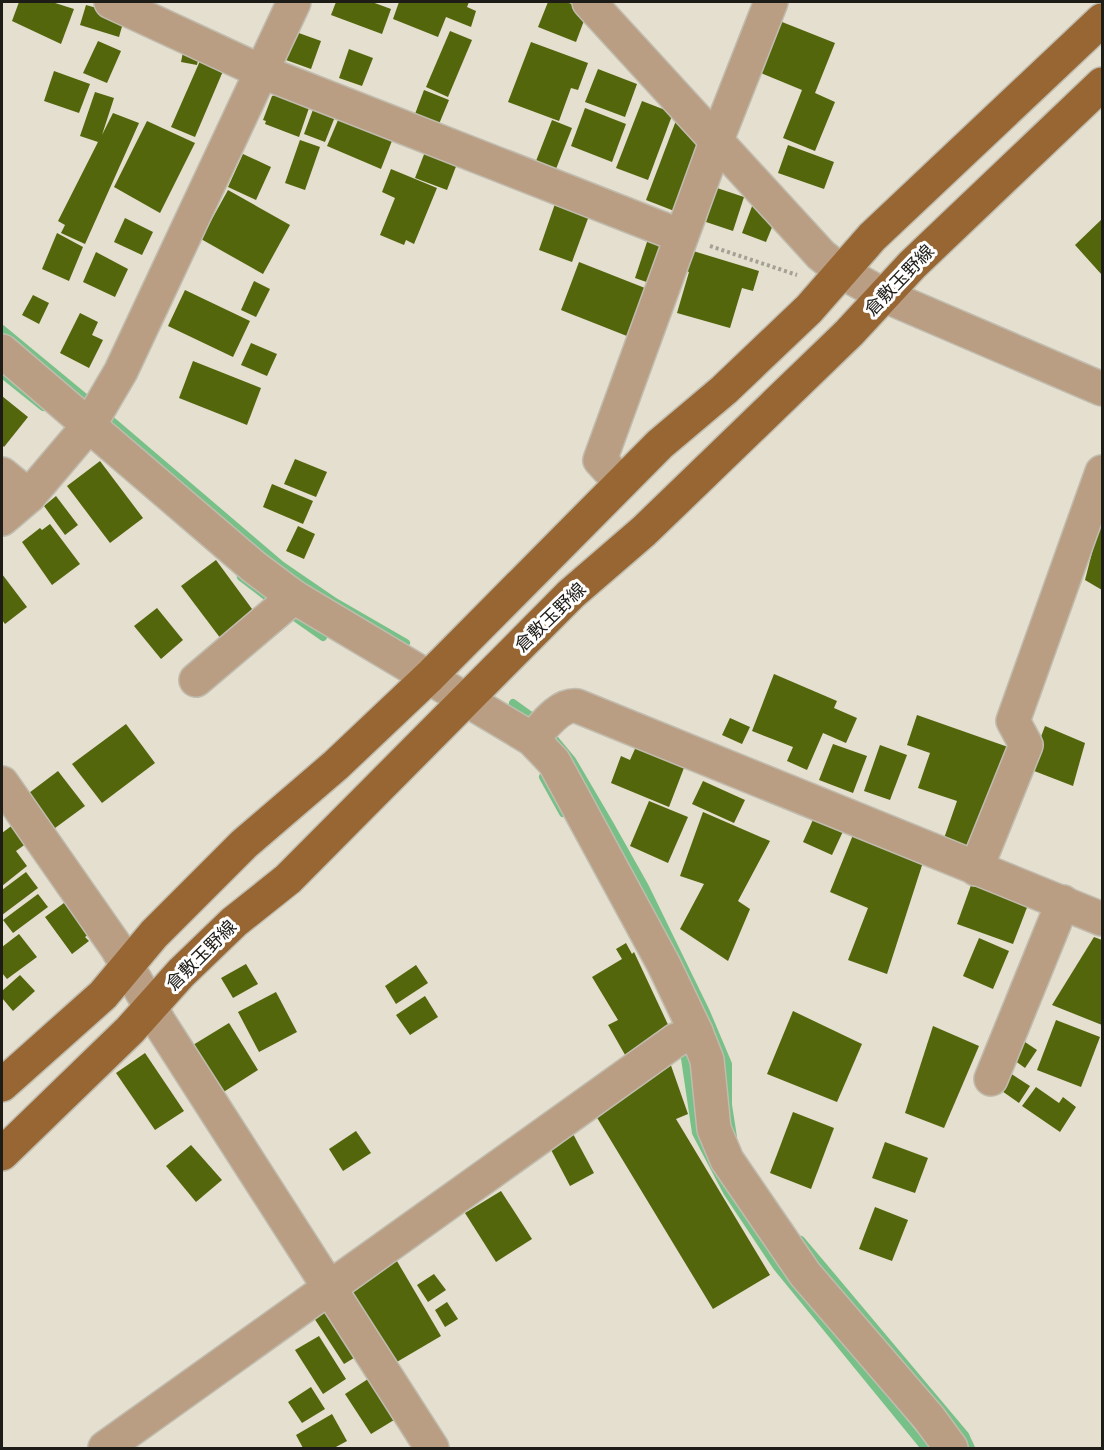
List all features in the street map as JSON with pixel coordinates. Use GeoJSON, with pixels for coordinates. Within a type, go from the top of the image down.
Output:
{"type":"FeatureCollection","features":[{"type":"Feature","properties":{"kind":"main road"},"geometry":{"type":"LineString","coordinates":[[2,1085],[103,995],[154,934],[244,844],[336,765],[430,676],[660,444],[749,366],[843,272],[872,237],[1102,20]]}},
{"type":"Feature","properties":{"kind":"main road","name":"倉敷玉野線"},"geometry":{"type":"LineString","coordinates":[[2,1154],[130,1030],[234,922],[288,879],[570,594],[644,531],[849,333],[912,265],[1102,84]]}},
{"type":"Feature","properties":{"kind":"street"},"geometry":{"type":"LineString","coordinates":[[111,2],[260,71],[681,236]]}},
{"type":"Feature","properties":{"kind":"street"},"geometry":{"type":"LineString","coordinates":[[2,519],[29,496],[97,412],[121,371],[294,2]]}},
{"type":"Feature","properties":{"kind":"street"},"geometry":{"type":"LineString","coordinates":[[589,2],[821,255],[843,272],[883,295],[1102,389]]}},
{"type":"Feature","properties":{"kind":"street"},"geometry":{"type":"LineString","coordinates":[[621,483],[600,460],[716,142],[771,2]]}},
{"type":"Feature","properties":{"kind":"street"},"geometry":{"type":"LineString","coordinates":[[2,351],[97,412],[254,567],[284,605],[430,676],[468,699],[541,730],[554,762],[664,965],[686,1036],[707,1060],[714,1129],[727,1160],[798,1265],[929,1418],[951,1449]]}},
{"type":"Feature","properties":{"kind":"street"},"geometry":{"type":"LineString","coordinates":[[976,870],[1026,745],[1013,721],[1102,472]]}},
{"type":"Feature","properties":{"kind":"street"},"geometry":{"type":"LineString","coordinates":[[2,474],[29,496]]}},
{"type":"Feature","properties":{"kind":"street"},"geometry":{"type":"LineString","coordinates":[[195,680],[284,605]]}},
{"type":"Feature","properties":{"kind":"street"},"geometry":{"type":"LineString","coordinates":[[541,730],[569,705],[578,706],[976,870],[1102,919]]}},
{"type":"Feature","properties":{"kind":"street"},"geometry":{"type":"LineString","coordinates":[[2,783],[127,967],[150,1007],[331,1287],[432,1449]]}},
{"type":"Feature","properties":{"kind":"street"},"geometry":{"type":"LineString","coordinates":[[991,1079],[1063,902]]}},
{"type":"Feature","properties":{"kind":"street"},"geometry":{"type":"LineString","coordinates":[[105,1449],[686,1036]]}},
{"type":"Feature","properties":{"kind":"path"},"geometry":{"type":"LineString","coordinates":[[681,236],[803,278]]}},
{"type":"Feature","properties":{"kind":"building"},"geometry":{"type":"Polygon","coordinates":[[[19,2],[52,2],[74,9],[61,44],[12,21],[19,2]]]}},
{"type":"Feature","properties":{"kind":"building"},"geometry":{"type":"Polygon","coordinates":[[[336,2],[372,2],[391,9],[382,34],[331,15],[336,2]]]}},
{"type":"Feature","properties":{"kind":"building"},"geometry":{"type":"Polygon","coordinates":[[[399,2],[469,2],[467,7],[476,11],[471,27],[446,17],[438,37],[393,19],[399,2]]]}},
{"type":"Feature","properties":{"kind":"building"},"geometry":{"type":"Polygon","coordinates":[[[548,2],[566,2],[588,10],[576,42],[538,27],[548,2]]]}},
{"type":"Feature","properties":{"kind":"building"},"geometry":{"type":"Polygon","coordinates":[[[86,5],[125,16],[119,37],[80,25],[86,5]]]}},
{"type":"Feature","properties":{"kind":"building"},"geometry":{"type":"Polygon","coordinates":[[[772,18],[835,43],[815,93],[835,102],[815,151],[783,138],[802,90],[751,69],[772,18]]]}},
{"type":"Feature","properties":{"kind":"building"},"geometry":{"type":"Polygon","coordinates":[[[450,31],[472,40],[448,97],[426,87],[450,31]]]}},
{"type":"Feature","properties":{"kind":"building"},"geometry":{"type":"Polygon","coordinates":[[[296,32],[321,41],[311,69],[286,60],[296,32]]]}},
{"type":"Feature","properties":{"kind":"building"},"geometry":{"type":"Polygon","coordinates":[[[98,41],[121,51],[107,83],[83,73],[98,41]]]}},
{"type":"Feature","properties":{"kind":"building"},"geometry":{"type":"Polygon","coordinates":[[[185,42],[201,46],[197,65],[181,62],[185,42]]]}},
{"type":"Feature","properties":{"kind":"building"},"geometry":{"type":"Polygon","coordinates":[[[531,42],[588,63],[578,90],[571,88],[559,121],[508,102],[531,42]]]}},
{"type":"Feature","properties":{"kind":"building"},"geometry":{"type":"Polygon","coordinates":[[[349,49],[373,58],[362,86],[339,78],[349,49]]]}},
{"type":"Feature","properties":{"kind":"building"},"geometry":{"type":"Polygon","coordinates":[[[203,54],[226,64],[195,137],[171,127],[203,54]]]}},
{"type":"Feature","properties":{"kind":"building"},"geometry":{"type":"Polygon","coordinates":[[[598,69],[637,84],[625,117],[585,102],[598,69]]]}},
{"type":"Feature","properties":{"kind":"building"},"geometry":{"type":"Polygon","coordinates":[[[54,71],[90,84],[79,113],[44,101],[54,71]]]}},
{"type":"Feature","properties":{"kind":"building"},"geometry":{"type":"Polygon","coordinates":[[[424,90],[449,100],[439,124],[415,114],[424,90]]]}},
{"type":"Feature","properties":{"kind":"building"},"geometry":{"type":"Polygon","coordinates":[[[95,92],[114,98],[102,135],[113,113],[139,123],[85,244],[61,233],[65,225],[58,221],[98,142],[80,136],[95,92]]]}},
{"type":"Feature","properties":{"kind":"building"},"geometry":{"type":"Polygon","coordinates":[[[276,95],[309,108],[299,137],[265,124],[266,121],[263,120],[272,96],[276,95]]]}},
{"type":"Feature","properties":{"kind":"building"},"geometry":{"type":"Polygon","coordinates":[[[318,96],[340,104],[325,142],[304,134],[318,96]]]}},
{"type":"Feature","properties":{"kind":"building"},"geometry":{"type":"Polygon","coordinates":[[[642,101],[673,113],[648,180],[616,168],[642,101]]]}},
{"type":"Feature","properties":{"kind":"building"},"geometry":{"type":"Polygon","coordinates":[[[344,106],[397,128],[381,169],[327,146],[344,106]]]}},
{"type":"Feature","properties":{"kind":"building"},"geometry":{"type":"Polygon","coordinates":[[[585,108],[626,124],[612,162],[571,146],[585,108]]]}},
{"type":"Feature","properties":{"kind":"building"},"geometry":{"type":"Polygon","coordinates":[[[677,118],[707,140],[682,214],[646,200],[677,118]]]}},
{"type":"Feature","properties":{"kind":"building"},"geometry":{"type":"Polygon","coordinates":[[[552,120],[572,128],[556,169],[536,161],[552,120]]]}},
{"type":"Feature","properties":{"kind":"building"},"geometry":{"type":"Polygon","coordinates":[[[147,121],[195,143],[160,213],[114,187],[147,121]]]}},
{"type":"Feature","properties":{"kind":"building"},"geometry":{"type":"Polygon","coordinates":[[[300,140],[320,147],[305,190],[285,183],[300,140]]]}},
{"type":"Feature","properties":{"kind":"building"},"geometry":{"type":"Polygon","coordinates":[[[428,144],[460,156],[447,190],[415,178],[428,144]]]}},
{"type":"Feature","properties":{"kind":"building"},"geometry":{"type":"Polygon","coordinates":[[[788,145],[834,162],[824,189],[778,173],[788,145]]]}},
{"type":"Feature","properties":{"kind":"building"},"geometry":{"type":"Polygon","coordinates":[[[243,154],[271,167],[256,200],[228,187],[243,154]]]}},
{"type":"Feature","properties":{"kind":"building"},"geometry":{"type":"Polygon","coordinates":[[[391,169],[437,188],[414,244],[406,240],[404,245],[380,235],[395,198],[382,192],[391,169]]]}},
{"type":"Feature","properties":{"kind":"building"},"geometry":{"type":"Polygon","coordinates":[[[717,188],[744,197],[733,231],[706,222],[717,188]]]}},
{"type":"Feature","properties":{"kind":"building"},"geometry":{"type":"Polygon","coordinates":[[[228,190],[290,225],[263,274],[201,239],[228,190]]]}},
{"type":"Feature","properties":{"kind":"building"},"geometry":{"type":"Polygon","coordinates":[[[556,201],[590,213],[572,262],[539,250],[556,201]]]}},
{"type":"Feature","properties":{"kind":"building"},"geometry":{"type":"Polygon","coordinates":[[[754,201],[779,210],[766,242],[742,233],[754,201]]]}},
{"type":"Feature","properties":{"kind":"building"},"geometry":{"type":"Polygon","coordinates":[[[125,218],[153,232],[142,255],[114,242],[125,218]]]}},
{"type":"Feature","properties":{"kind":"building"},"geometry":{"type":"Polygon","coordinates":[[[1102,219],[1102,275],[1075,245],[1102,219]]]}},
{"type":"Feature","properties":{"kind":"building"},"geometry":{"type":"Polygon","coordinates":[[[57,233],[83,247],[69,281],[42,269],[57,233]]]}},
{"type":"Feature","properties":{"kind":"building"},"geometry":{"type":"Polygon","coordinates":[[[650,233],[670,240],[655,285],[635,278],[650,233]]]}},
{"type":"Feature","properties":{"kind":"building"},"geometry":{"type":"Polygon","coordinates":[[[680,247],[759,271],[753,291],[742,288],[730,328],[677,313],[689,272],[674,267],[680,247]]]}},
{"type":"Feature","properties":{"kind":"building"},"geometry":{"type":"Polygon","coordinates":[[[96,252],[128,269],[115,297],[83,282],[96,252]]]}},
{"type":"Feature","properties":{"kind":"building"},"geometry":{"type":"Polygon","coordinates":[[[579,262],[650,290],[632,338],[561,310],[579,262]]]}},
{"type":"Feature","properties":{"kind":"building"},"geometry":{"type":"Polygon","coordinates":[[[254,281],[270,289],[256,317],[241,310],[254,281]]]}},
{"type":"Feature","properties":{"kind":"building"},"geometry":{"type":"Polygon","coordinates":[[[185,290],[250,321],[233,357],[168,326],[185,290]]]}},
{"type":"Feature","properties":{"kind":"building"},"geometry":{"type":"Polygon","coordinates":[[[33,295],[49,303],[39,324],[22,315],[33,295]]]}},
{"type":"Feature","properties":{"kind":"building"},"geometry":{"type":"Polygon","coordinates":[[[80,313],[98,322],[92,335],[103,340],[89,368],[60,353],[80,313]]]}},
{"type":"Feature","properties":{"kind":"building"},"geometry":{"type":"Polygon","coordinates":[[[251,343],[277,354],[267,376],[241,365],[251,343]]]}},
{"type":"Feature","properties":{"kind":"building"},"geometry":{"type":"Polygon","coordinates":[[[193,361],[261,388],[247,425],[179,398],[193,361]]]}},
{"type":"Feature","properties":{"kind":"building"},"geometry":{"type":"Polygon","coordinates":[[[2,396],[28,417],[4,447],[2,445],[2,396]]]}},
{"type":"Feature","properties":{"kind":"building"},"geometry":{"type":"Polygon","coordinates":[[[295,459],[327,472],[316,497],[284,484],[295,459]]]}},
{"type":"Feature","properties":{"kind":"building"},"geometry":{"type":"Polygon","coordinates":[[[100,461],[143,518],[110,543],[67,486],[100,461]]]}},
{"type":"Feature","properties":{"kind":"building"},"geometry":{"type":"Polygon","coordinates":[[[272,484],[313,501],[303,524],[263,507],[272,484]]]}},
{"type":"Feature","properties":{"kind":"building"},"geometry":{"type":"Polygon","coordinates":[[[56,496],[78,525],[65,535],[44,506],[56,496]]]}},
{"type":"Feature","properties":{"kind":"building"},"geometry":{"type":"Polygon","coordinates":[[[1102,514],[1102,590],[1085,580],[1102,514]]]}},
{"type":"Feature","properties":{"kind":"building"},"geometry":{"type":"Polygon","coordinates":[[[50,524],[80,564],[52,585],[22,542],[40,528],[42,530],[50,524]]]}},
{"type":"Feature","properties":{"kind":"building"},"geometry":{"type":"Polygon","coordinates":[[[298,526],[315,534],[304,559],[286,551],[298,526]]]}},
{"type":"Feature","properties":{"kind":"building"},"geometry":{"type":"Polygon","coordinates":[[[216,560],[255,613],[221,639],[181,586],[216,560]]]}},
{"type":"Feature","properties":{"kind":"building"},"geometry":{"type":"Polygon","coordinates":[[[2,574],[27,607],[5,624],[2,620],[2,574]]]}},
{"type":"Feature","properties":{"kind":"building"},"geometry":{"type":"Polygon","coordinates":[[[157,608],[183,640],[161,659],[134,626],[157,608]]]}},
{"type":"Feature","properties":{"kind":"building"},"geometry":{"type":"Polygon","coordinates":[[[774,674],[837,701],[834,708],[857,718],[846,743],[823,733],[807,770],[787,761],[793,747],[752,731],[774,674]]]}},
{"type":"Feature","properties":{"kind":"building"},"geometry":{"type":"Polygon","coordinates":[[[917,715],[1008,747],[970,857],[941,847],[957,801],[918,788],[930,753],[907,745],[917,715]]]}},
{"type":"Feature","properties":{"kind":"building"},"geometry":{"type":"Polygon","coordinates":[[[730,718],[750,727],[742,744],[722,735],[730,718]]]}},
{"type":"Feature","properties":{"kind":"building"},"geometry":{"type":"Polygon","coordinates":[[[126,724],[155,763],[102,803],[72,764],[126,724]]]}},
{"type":"Feature","properties":{"kind":"building"},"geometry":{"type":"Polygon","coordinates":[[[1045,726],[1085,743],[1073,786],[1029,769],[1045,726]]]}},
{"type":"Feature","properties":{"kind":"building"},"geometry":{"type":"Polygon","coordinates":[[[639,740],[687,760],[669,807],[611,783],[621,756],[630,760],[639,740]]]}},
{"type":"Feature","properties":{"kind":"building"},"geometry":{"type":"Polygon","coordinates":[[[833,744],[867,756],[853,793],[819,780],[833,744]]]}},
{"type":"Feature","properties":{"kind":"building"},"geometry":{"type":"Polygon","coordinates":[[[880,745],[907,755],[890,800],[864,791],[880,745]]]}},
{"type":"Feature","properties":{"kind":"building"},"geometry":{"type":"Polygon","coordinates":[[[58,771],[85,806],[51,831],[25,796],[58,771]]]}},
{"type":"Feature","properties":{"kind":"building"},"geometry":{"type":"Polygon","coordinates":[[[703,781],[745,800],[734,823],[692,804],[703,781]]]}},
{"type":"Feature","properties":{"kind":"building"},"geometry":{"type":"Polygon","coordinates":[[[649,801],[688,817],[668,863],[630,846],[649,801]]]}},
{"type":"Feature","properties":{"kind":"building"},"geometry":{"type":"Polygon","coordinates":[[[703,812],[770,841],[738,901],[750,909],[728,961],[680,929],[704,884],[680,876],[703,812]]]}},
{"type":"Feature","properties":{"kind":"building"},"geometry":{"type":"Polygon","coordinates":[[[816,813],[845,827],[832,855],[803,842],[816,813]]]}},
{"type":"Feature","properties":{"kind":"building"},"geometry":{"type":"Polygon","coordinates":[[[14,824],[27,843],[16,851],[27,866],[2,886],[2,833],[14,824]]]}},
{"type":"Feature","properties":{"kind":"building"},"geometry":{"type":"Polygon","coordinates":[[[855,830],[925,856],[887,974],[848,960],[868,908],[830,892],[855,830]]]}},
{"type":"Feature","properties":{"kind":"building"},"geometry":{"type":"Polygon","coordinates":[[[26,872],[38,888],[2,915],[2,890],[26,872]]]}},
{"type":"Feature","properties":{"kind":"building"},"geometry":{"type":"Polygon","coordinates":[[[974,877],[1031,897],[1013,944],[957,924],[974,877]]]}},
{"type":"Feature","properties":{"kind":"building"},"geometry":{"type":"Polygon","coordinates":[[[38,894],[48,907],[13,933],[3,920],[38,894]]]}},
{"type":"Feature","properties":{"kind":"building"},"geometry":{"type":"Polygon","coordinates":[[[68,900],[92,932],[85,937],[89,941],[72,954],[45,917],[68,900]]]}},
{"type":"Feature","properties":{"kind":"building"},"geometry":{"type":"Polygon","coordinates":[[[19,934],[37,957],[7,979],[2,973],[2,947],[19,934]]]}},
{"type":"Feature","properties":{"kind":"building"},"geometry":{"type":"Polygon","coordinates":[[[1094,937],[1102,940],[1102,1025],[1052,1005],[1094,937]]]}},
{"type":"Feature","properties":{"kind":"building"},"geometry":{"type":"Polygon","coordinates":[[[979,938],[1009,951],[993,989],[963,976],[979,938]]]}},
{"type":"Feature","properties":{"kind":"building"},"geometry":{"type":"Polygon","coordinates":[[[626,943],[632,954],[634,952],[671,1031],[628,1060],[608,1025],[618,1020],[592,977],[622,959],[616,949],[626,943]]]}},
{"type":"Feature","properties":{"kind":"building"},"geometry":{"type":"Polygon","coordinates":[[[246,964],[258,984],[233,998],[221,978],[246,964]]]}},
{"type":"Feature","properties":{"kind":"building"},"geometry":{"type":"Polygon","coordinates":[[[416,965],[428,983],[396,1004],[385,986],[416,965]]]}},
{"type":"Feature","properties":{"kind":"building"},"geometry":{"type":"Polygon","coordinates":[[[20,975],[35,991],[13,1011],[2,998],[2,991],[20,975]]]}},
{"type":"Feature","properties":{"kind":"building"},"geometry":{"type":"Polygon","coordinates":[[[276,992],[297,1032],[259,1052],[238,1012],[276,992]]]}},
{"type":"Feature","properties":{"kind":"building"},"geometry":{"type":"Polygon","coordinates":[[[425,996],[438,1017],[410,1035],[396,1015],[425,996]]]}},
{"type":"Feature","properties":{"kind":"building"},"geometry":{"type":"Polygon","coordinates":[[[793,1011],[862,1044],[837,1102],[767,1074],[793,1011]]]}},
{"type":"Feature","properties":{"kind":"building"},"geometry":{"type":"Polygon","coordinates":[[[1056,1020],[1100,1037],[1081,1087],[1037,1070],[1056,1020]]]}},
{"type":"Feature","properties":{"kind":"building"},"geometry":{"type":"Polygon","coordinates":[[[229,1023],[258,1070],[222,1093],[193,1045],[229,1023]]]}},
{"type":"Feature","properties":{"kind":"building"},"geometry":{"type":"Polygon","coordinates":[[[933,1026],[979,1046],[944,1128],[905,1113],[933,1026]]]}},
{"type":"Feature","properties":{"kind":"building"},"geometry":{"type":"Polygon","coordinates":[[[1022,1040],[1037,1050],[1025,1068],[1010,1057],[1022,1040]]]}},
{"type":"Feature","properties":{"kind":"building"},"geometry":{"type":"Polygon","coordinates":[[[145,1053],[184,1111],[155,1130],[116,1073],[145,1053]]]}},
{"type":"Feature","properties":{"kind":"building"},"geometry":{"type":"Polygon","coordinates":[[[668,1057],[688,1114],[676,1119],[770,1275],[713,1309],[593,1111],[668,1057]]]}},
{"type":"Feature","properties":{"kind":"building"},"geometry":{"type":"Polygon","coordinates":[[[1010,1073],[1030,1086],[1019,1103],[999,1089],[1010,1073]]]}},
{"type":"Feature","properties":{"kind":"building"},"geometry":{"type":"Polygon","coordinates":[[[1036,1087],[1059,1103],[1063,1097],[1076,1107],[1060,1132],[1022,1106],[1036,1087]]]}},
{"type":"Feature","properties":{"kind":"building"},"geometry":{"type":"Polygon","coordinates":[[[793,1112],[834,1128],[811,1189],[770,1173],[793,1112]]]}},
{"type":"Feature","properties":{"kind":"building"},"geometry":{"type":"Polygon","coordinates":[[[356,1131],[371,1153],[343,1171],[329,1149],[356,1131]]]}},
{"type":"Feature","properties":{"kind":"building"},"geometry":{"type":"Polygon","coordinates":[[[572,1132],[594,1173],[570,1186],[548,1144],[572,1132]]]}},
{"type":"Feature","properties":{"kind":"building"},"geometry":{"type":"Polygon","coordinates":[[[885,1142],[928,1158],[915,1193],[872,1178],[885,1142]]]}},
{"type":"Feature","properties":{"kind":"building"},"geometry":{"type":"Polygon","coordinates":[[[191,1145],[222,1180],[196,1202],[166,1166],[191,1145]]]}},
{"type":"Feature","properties":{"kind":"building"},"geometry":{"type":"Polygon","coordinates":[[[501,1191],[532,1239],[496,1262],[465,1213],[501,1191]]]}},
{"type":"Feature","properties":{"kind":"building"},"geometry":{"type":"Polygon","coordinates":[[[875,1207],[908,1220],[892,1261],[859,1249],[875,1207]]]}},
{"type":"Feature","properties":{"kind":"building"},"geometry":{"type":"Polygon","coordinates":[[[394,1256],[441,1336],[390,1366],[346,1291],[394,1256]]]}},
{"type":"Feature","properties":{"kind":"building"},"geometry":{"type":"Polygon","coordinates":[[[434,1274],[446,1290],[428,1302],[417,1285],[434,1274]]]}},
{"type":"Feature","properties":{"kind":"building"},"geometry":{"type":"Polygon","coordinates":[[[447,1302],[458,1319],[445,1327],[435,1310],[447,1302]]]}},
{"type":"Feature","properties":{"kind":"building"},"geometry":{"type":"Polygon","coordinates":[[[333,1306],[362,1353],[344,1364],[314,1318],[333,1306]]]}},
{"type":"Feature","properties":{"kind":"building"},"geometry":{"type":"Polygon","coordinates":[[[319,1336],[346,1379],[323,1394],[295,1350],[319,1336]]]}},
{"type":"Feature","properties":{"kind":"building"},"geometry":{"type":"Polygon","coordinates":[[[368,1379],[394,1420],[371,1434],[345,1394],[368,1379]]]}},
{"type":"Feature","properties":{"kind":"building"},"geometry":{"type":"Polygon","coordinates":[[[311,1387],[325,1409],[302,1423],[288,1402],[311,1387]]]}},
{"type":"Feature","properties":{"kind":"building"},"geometry":{"type":"Polygon","coordinates":[[[332,1414],[347,1441],[334,1448],[303,1448],[296,1435],[332,1414]]]}},
{"type":"Feature","properties":{"kind":"waterway"},"geometry":{"type":"LineString","coordinates":[[2,329],[94,405]]}},
{"type":"Feature","properties":{"kind":"waterway"},"geometry":{"type":"LineString","coordinates":[[2,374],[43,407]]}},
{"type":"Feature","properties":{"kind":"waterway"},"geometry":{"type":"LineString","coordinates":[[104,414],[281,565],[335,602],[406,643]]}},
{"type":"Feature","properties":{"kind":"waterway"},"geometry":{"type":"LineString","coordinates":[[241,577],[276,604]]}},
{"type":"Feature","properties":{"kind":"waterway"},"geometry":{"type":"LineString","coordinates":[[286,611],[323,637]]}},
{"type":"Feature","properties":{"kind":"waterway"},"geometry":{"type":"LineString","coordinates":[[513,703],[538,721]]}},
{"type":"Feature","properties":{"kind":"waterway"},"geometry":{"type":"LineString","coordinates":[[547,730],[572,760],[609,823],[645,887],[706,1012],[728,1064],[728,1105],[733,1137]]}},
{"type":"Feature","properties":{"kind":"waterway"},"geometry":{"type":"LineString","coordinates":[[543,777],[563,813]]}},
{"type":"Feature","properties":{"kind":"waterway"},"geometry":{"type":"LineString","coordinates":[[683,1045],[696,1133],[727,1192],[777,1267],[925,1448]]}},
{"type":"Feature","properties":{"kind":"waterway"},"geometry":{"type":"LineString","coordinates":[[801,1240],[965,1435],[971,1448]]}}]}
